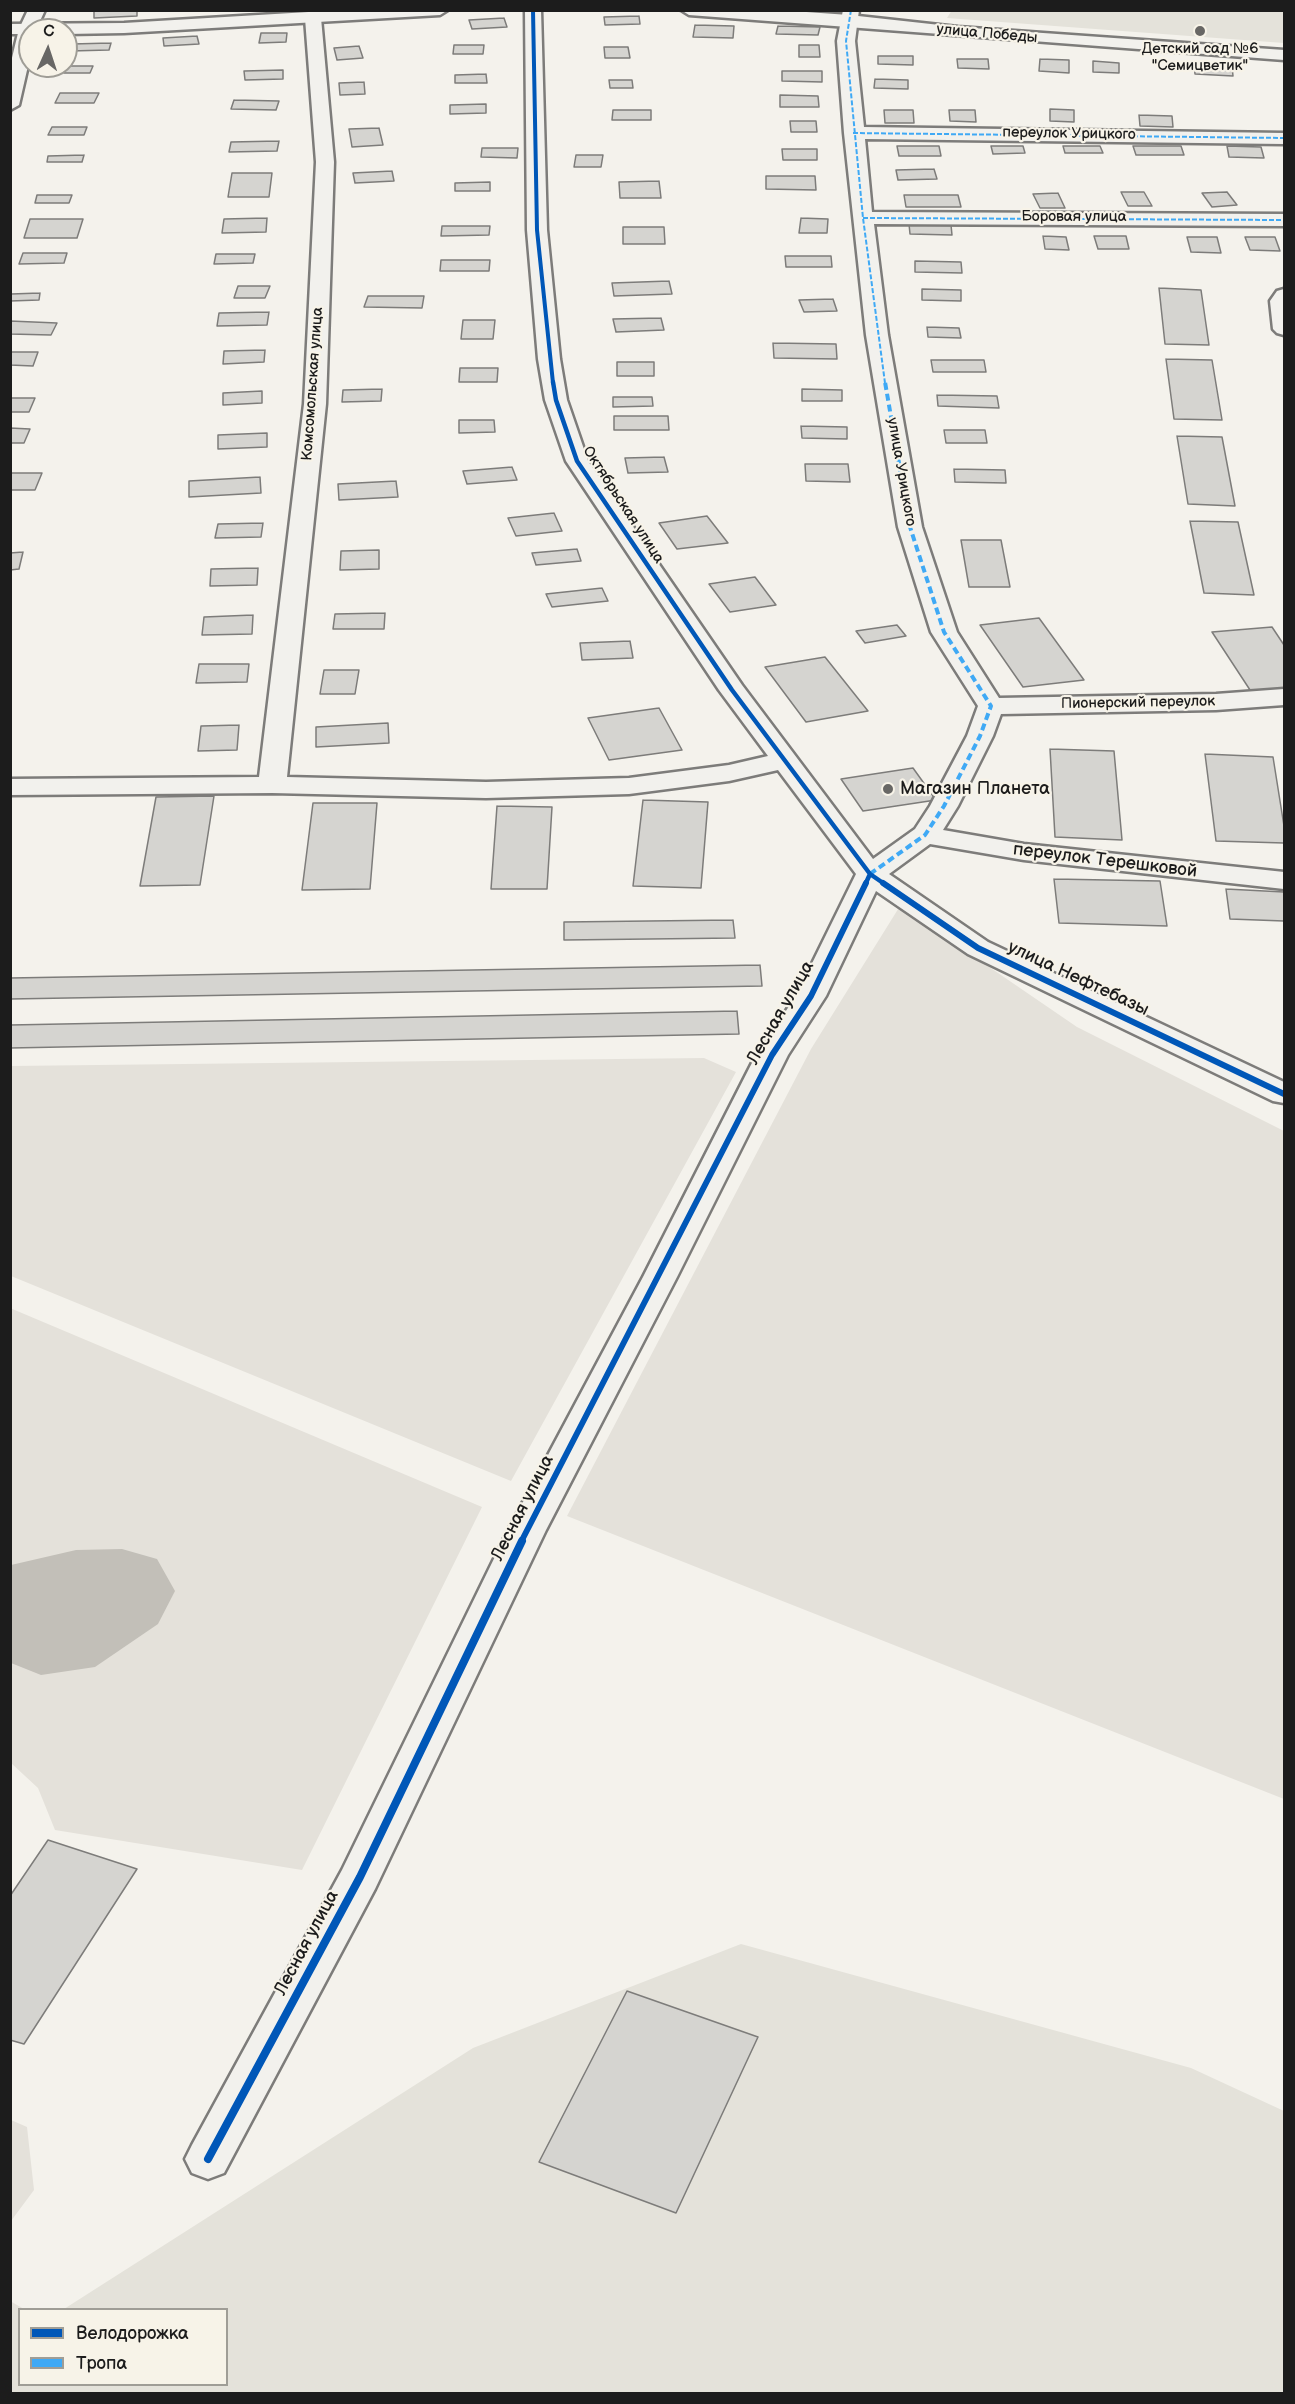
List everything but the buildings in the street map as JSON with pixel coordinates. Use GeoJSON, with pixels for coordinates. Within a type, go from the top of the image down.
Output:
{"type":"FeatureCollection","features":[{"type":"Feature","properties":{"kind":"street"},"geometry":{"type":"LineString","coordinates":[[78,28],[124,28],[288,15],[313,18],[440,10]]}},
{"type":"Feature","properties":{"kind":"street","name":"Октябрьская улица"},"geometry":{"type":"LineString","coordinates":[[533,10],[537,230],[549,359],[556,400],[577,460],[732,690],[870,874]]}},
{"type":"Feature","properties":{"kind":"street","name":"улица Победы"},"geometry":{"type":"LineString","coordinates":[[689,10],[850,15],[958,32],[1284,55]]}},
{"type":"Feature","properties":{"kind":"street","name":"улица Урицкого"},"geometry":{"type":"LineString","coordinates":[[850,15],[846,41],[853,133],[877,335],[910,527],[944,632],[991,706]]}},
{"type":"Feature","properties":{"kind":"street","name":"Комсомольская улица"},"geometry":{"type":"LineString","coordinates":[[272,785],[315,404],[325,162],[313,18]]}},
{"type":"Feature","properties":{"kind":"street"},"geometry":{"type":"LineString","coordinates":[[10,105],[18,37]]}},
{"type":"Feature","properties":{"kind":"street","name":"переулок Урицкого"},"geometry":{"type":"LineString","coordinates":[[853,133],[1020,133],[1284,138]]}},
{"type":"Feature","properties":{"kind":"street","name":"Боровая улица"},"geometry":{"type":"LineString","coordinates":[[863,218],[1284,220]]}},
{"type":"Feature","properties":{"kind":"street"},"geometry":{"type":"LineString","coordinates":[[1284,295],[1280,301],[1284,329]]}},
{"type":"Feature","properties":{"kind":"street","name":"Пионерский переулок"},"geometry":{"type":"LineString","coordinates":[[991,706],[1216,702],[1284,697]]}},
{"type":"Feature","properties":{"kind":"street"},"geometry":{"type":"LineString","coordinates":[[870,874],[926,835],[981,736],[991,706]]}},
{"type":"Feature","properties":{"kind":"street"},"geometry":{"type":"LineString","coordinates":[[10,787],[272,785],[486,790],[628,786],[729,773],[786,760]]}},
{"type":"Feature","properties":{"kind":"street","name":"переулок Терешковой"},"geometry":{"type":"LineString","coordinates":[[926,835],[1024,852],[1284,881]]}},
{"type":"Feature","properties":{"kind":"street","name":"улица Нефтебазы"},"geometry":{"type":"LineString","coordinates":[[870,874],[978,948],[1284,1094]]}},
{"type":"Feature","properties":{"kind":"street","name":"Лесная улица"},"geometry":{"type":"LineString","coordinates":[[208,2159],[360,1877],[527,1530],[660,1277],[772,1055],[811,996],[870,874]]}},
{"type":"Feature","properties":{"kind":"shaded area","name":"Детский сад №6 \"Семицветик\""},"geometry":{"type":"Polygon","coordinates":[[[952,10],[1284,11],[1284,43],[947,18],[952,10]]]}},
{"type":"Feature","properties":{"kind":"shaded area"},"geometry":{"type":"Polygon","coordinates":[[[900,906],[1077,1027],[1284,1131],[1284,1799],[567,1516],[811,1049],[900,906]]]}},
{"type":"Feature","properties":{"kind":"shaded area"},"geometry":{"type":"Polygon","coordinates":[[[704,1058],[736,1072],[511,1481],[11,1276],[11,1066],[704,1058]]]}},
{"type":"Feature","properties":{"kind":"shaded area"},"geometry":{"type":"Polygon","coordinates":[[[10,1308],[482,1507],[302,1870],[55,1830],[38,1788],[11,1763],[10,1308]]]}},
{"type":"Feature","properties":{"kind":"shaded area"},"geometry":{"type":"Polygon","coordinates":[[[122,1549],[157,1559],[175,1591],[158,1624],[95,1667],[41,1675],[11,1663],[11,1565],[76,1550],[122,1549]]]}},
{"type":"Feature","properties":{"kind":"shaded area"},"geometry":{"type":"Polygon","coordinates":[[[741,1944],[1191,2068],[1284,2111],[1284,2393],[11,2393],[10,2301],[22,2308],[18,2308],[18,2386],[228,2386],[228,2308],[66,2308],[473,2048],[741,1944]]]}},
{"type":"Feature","properties":{"kind":"shaded area"},"geometry":{"type":"Polygon","coordinates":[[[11,2120],[27,2127],[34,2190],[11,2221],[11,2120]]]}},
{"type":"Feature","properties":{"kind":"marked path"},"geometry":{"type":"LineString","coordinates":[[851,10],[846,41],[863,218],[877,335],[910,527],[944,632],[991,706],[980,736],[944,806],[925,835],[870,874]]}},
{"type":"Feature","properties":{"kind":"marked path"},"geometry":{"type":"LineString","coordinates":[[853,133],[1020,133],[1284,138]]}},
{"type":"Feature","properties":{"kind":"marked path"},"geometry":{"type":"LineString","coordinates":[[863,218],[1284,220]]}},
{"type":"Feature","properties":{"kind":"cycle path"},"geometry":{"type":"LineString","coordinates":[[533,10],[537,230],[549,359],[556,400],[577,461],[732,690],[870,874],[978,948],[1284,1094]]}},
{"type":"Feature","properties":{"kind":"cycle path"},"geometry":{"type":"LineString","coordinates":[[208,2159],[360,1877],[527,1530],[660,1277],[772,1055],[811,996],[870,874]]}},
{"type":"Feature","properties":{"kind":"place","name":"Детский сад №6 \"Семицветик\""},"geometry":{"type":"Point","coordinates":[1200,31]}},
{"type":"Feature","properties":{"kind":"place","name":"Магазин Планета"},"geometry":{"type":"Point","coordinates":[888,789]}}]}
